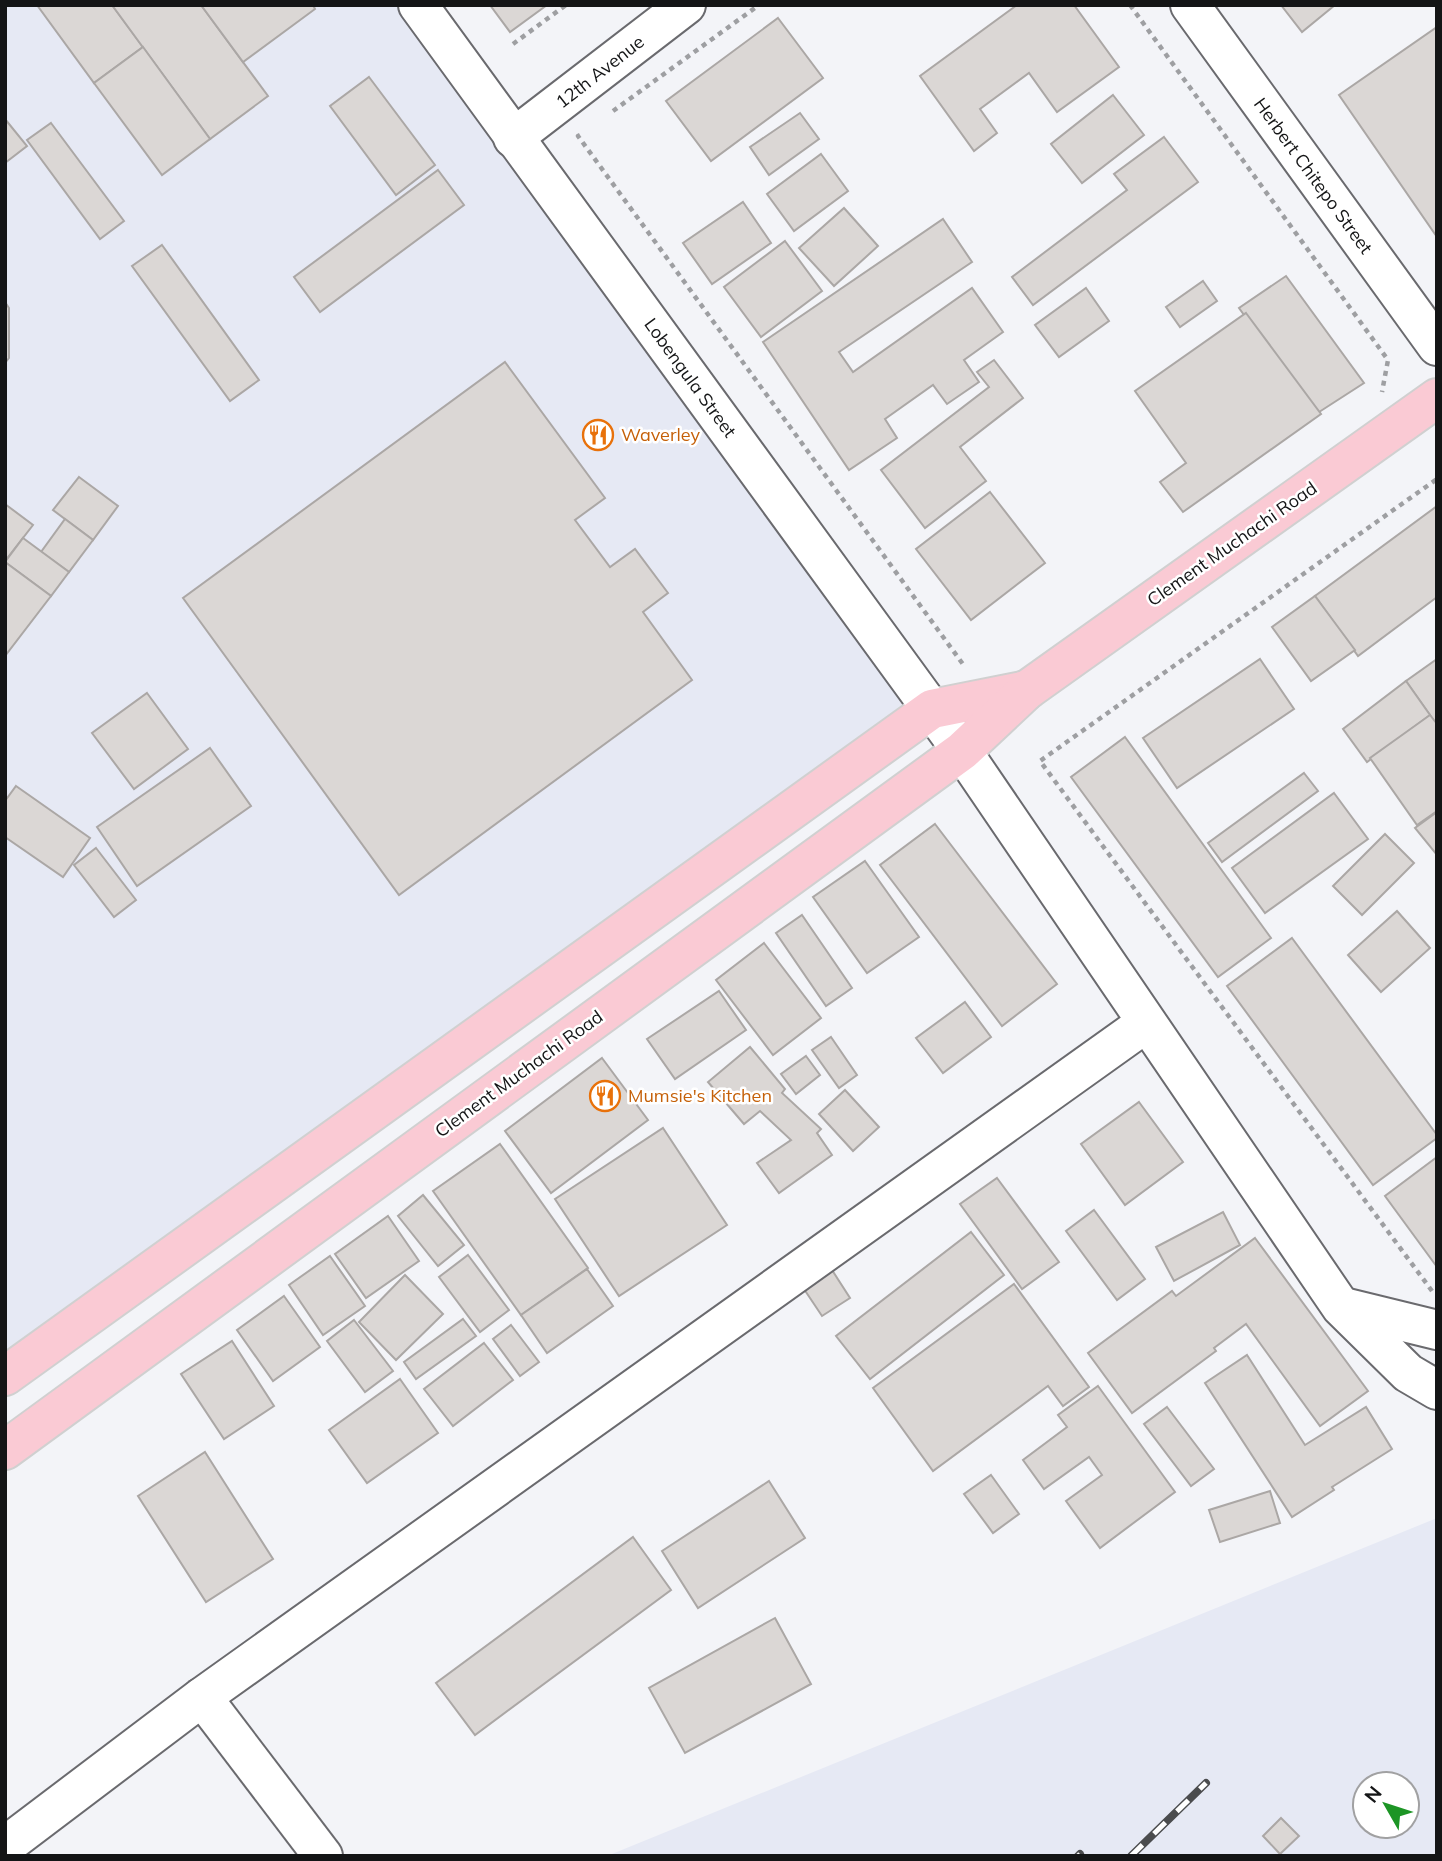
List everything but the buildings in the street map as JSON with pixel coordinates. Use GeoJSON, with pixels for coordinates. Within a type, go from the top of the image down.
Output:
{"type":"FeatureCollection","features":[{"type":"Feature","properties":{"kind":"main road","name":"Clement Muchachi Road"},"geometry":{"type":"LineString","coordinates":[[5,1450],[962,751],[1027,690],[1437,398]]}},
{"type":"Feature","properties":{"kind":"main road","name":"Clement Muchachi Road"},"geometry":{"type":"LineString","coordinates":[[5,1376],[932,709],[1027,690]]}},
{"type":"Feature","properties":{"kind":"street","name":"Lobengula Street"},"geometry":{"type":"LineString","coordinates":[[418,5],[962,751],[1341,1307],[1408,1373],[1437,1390]]}},
{"type":"Feature","properties":{"kind":"street","name":"12th Avenue"},"geometry":{"type":"LineString","coordinates":[[513,138],[686,5]]}},
{"type":"Feature","properties":{"kind":"street","name":"Herbert Chitepo Street"},"geometry":{"type":"LineString","coordinates":[[1190,5],[1437,346]]}},
{"type":"Feature","properties":{"kind":"street"},"geometry":{"type":"LineString","coordinates":[[5,1846],[202,1697],[1146,1023]]}},
{"type":"Feature","properties":{"kind":"street"},"geometry":{"type":"LineString","coordinates":[[1341,1307],[1437,1330]]}},
{"type":"Feature","properties":{"kind":"street"},"geometry":{"type":"LineString","coordinates":[[202,1697],[323,1856]]}},
{"type":"Feature","properties":{"kind":"path"},"geometry":{"type":"LineString","coordinates":[[513,44],[566,5]]}},
{"type":"Feature","properties":{"kind":"path"},"geometry":{"type":"LineString","coordinates":[[612,112],[759,5]]}},
{"type":"Feature","properties":{"kind":"path"},"geometry":{"type":"LineString","coordinates":[[1130,5],[1388,360],[1384,391],[1373,399]]}},
{"type":"Feature","properties":{"kind":"path"},"geometry":{"type":"LineString","coordinates":[[589,128],[578,136],[969,673]]}},
{"type":"Feature","properties":{"kind":"path"},"geometry":{"type":"LineString","coordinates":[[1437,479],[1040,761],[1437,1297]]}},
{"type":"Feature","properties":{"kind":"shaded area"},"geometry":{"type":"Polygon","coordinates":[[[5,5],[410,5],[918,706],[5,1370],[5,5]]]}},
{"type":"Feature","properties":{"kind":"shaded area"},"geometry":{"type":"Polygon","coordinates":[[[1437,1518],[1437,1856],[607,1856],[1437,1518]]]}},
{"type":"Feature","properties":{"kind":"railway"},"geometry":{"type":"LineString","coordinates":[[1131,1856],[1206,1783]]}},
{"type":"Feature","properties":{"kind":"place","name":"Waverley"},"geometry":{"type":"Point","coordinates":[598,435]}},
{"type":"Feature","properties":{"kind":"place","name":"Mumsie's Kitchen"},"geometry":{"type":"Point","coordinates":[605,1096]}}]}
